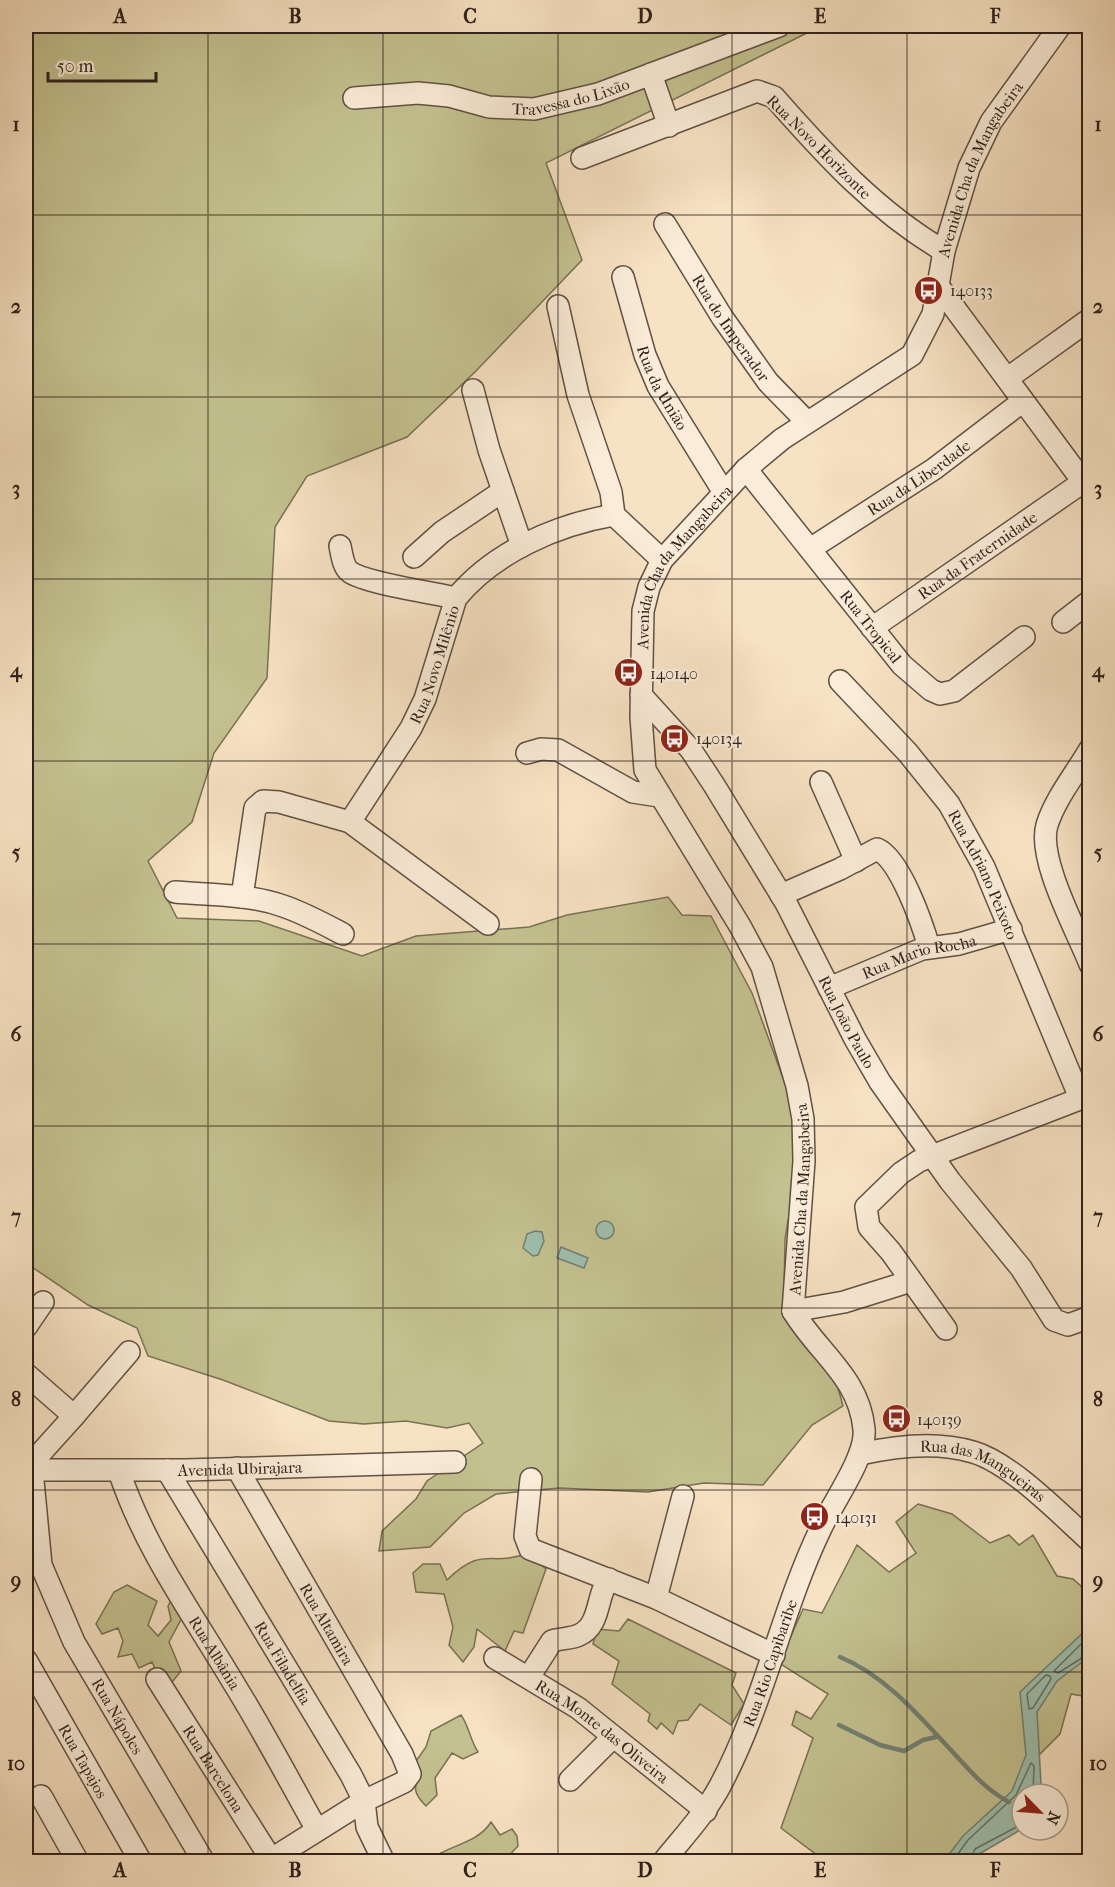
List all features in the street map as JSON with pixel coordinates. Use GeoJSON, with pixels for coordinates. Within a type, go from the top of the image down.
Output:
{"type":"FeatureCollection","features":[{"type":"Feature","properties":{"kind":"street","name":"Travessa do Lixão"},"geometry":{"type":"LineString","coordinates":[[354,98],[427,94],[449,96],[489,107],[534,109],[598,94],[780,26]]}},
{"type":"Feature","properties":{"kind":"street","name":"Avenida Cha da Mangabeira"},"geometry":{"type":"LineString","coordinates":[[793,1311],[804,1161],[803,1119],[797,1086],[762,967],[718,889],[645,770],[641,695],[643,611],[649,587],[662,560],[723,491],[746,469],[807,422],[912,355],[933,315],[945,251],[969,168],[991,122],[1060,26]]}},
{"type":"Feature","properties":{"kind":"street"},"geometry":{"type":"LineString","coordinates":[[651,74],[669,126]]}},
{"type":"Feature","properties":{"kind":"street","name":"Rua Novo Horizonte"},"geometry":{"type":"LineString","coordinates":[[582,158],[757,91],[765,92],[774,97],[851,181],[899,223],[945,251]]}},
{"type":"Feature","properties":{"kind":"street","name":"Rua do Imperador"},"geometry":{"type":"LineString","coordinates":[[665,224],[722,317],[768,382],[807,422]]}},
{"type":"Feature","properties":{"kind":"street","name":"Rua da União"},"geometry":{"type":"LineString","coordinates":[[623,276],[645,355],[658,386],[723,491]]}},
{"type":"Feature","properties":{"kind":"street"},"geometry":{"type":"LineString","coordinates":[[939,287],[1086,486]]}},
{"type":"Feature","properties":{"kind":"street"},"geometry":{"type":"LineString","coordinates":[[558,306],[578,395],[611,492],[614,515],[662,560]]}},
{"type":"Feature","properties":{"kind":"street"},"geometry":{"type":"LineString","coordinates":[[1008,378],[1089,319]]}},
{"type":"Feature","properties":{"kind":"street"},"geometry":{"type":"LineString","coordinates":[[473,390],[502,491],[522,546]]}},
{"type":"Feature","properties":{"kind":"street","name":"Rua da Liberdade"},"geometry":{"type":"LineString","coordinates":[[810,549],[934,469],[1023,400]]}},
{"type":"Feature","properties":{"kind":"street","name":"Rua Tropical"},"geometry":{"type":"LineString","coordinates":[[746,469],[872,628],[920,682],[940,694],[948,694],[964,685],[1024,637]]}},
{"type":"Feature","properties":{"kind":"street","name":"Rua da Fraternidade"},"geometry":{"type":"LineString","coordinates":[[872,628],[1086,486]]}},
{"type":"Feature","properties":{"kind":"street"},"geometry":{"type":"LineString","coordinates":[[414,557],[442,531],[502,491]]}},
{"type":"Feature","properties":{"kind":"street","name":"Rua Novo Milênio"},"geometry":{"type":"LineString","coordinates":[[350,822],[411,728],[425,699],[456,598],[477,577],[522,546],[579,521],[614,515]]}},
{"type":"Feature","properties":{"kind":"street"},"geometry":{"type":"LineString","coordinates":[[340,546],[343,562],[349,572],[456,598]]}},
{"type":"Feature","properties":{"kind":"street"},"geometry":{"type":"LineString","coordinates":[[1063,622],[1089,601]]}},
{"type":"Feature","properties":{"kind":"street","name":"Rua Adriano Peixoto"},"geometry":{"type":"LineString","coordinates":[[840,681],[908,753],[949,804],[984,867],[1084,1096]]}},
{"type":"Feature","properties":{"kind":"street","name":"Rua João Paulo"},"geometry":{"type":"LineString","coordinates":[[641,695],[691,750],[781,895],[880,1082],[1020,1268],[1054,1320],[1068,1325],[1084,1319]]}},
{"type":"Feature","properties":{"kind":"street"},"geometry":{"type":"LineString","coordinates":[[527,753],[541,749],[558,750],[633,792],[659,796]]}},
{"type":"Feature","properties":{"kind":"street"},"geometry":{"type":"LineString","coordinates":[[1089,749],[1047,824],[1045,839],[1059,890],[1089,964]]}},
{"type":"Feature","properties":{"kind":"street"},"geometry":{"type":"LineString","coordinates":[[821,782],[856,861]]}},
{"type":"Feature","properties":{"kind":"street"},"geometry":{"type":"LineString","coordinates":[[242,897],[252,817],[258,803],[279,802],[350,822],[488,924]]}},
{"type":"Feature","properties":{"kind":"street"},"geometry":{"type":"LineString","coordinates":[[781,895],[856,861],[872,850],[882,851],[913,899],[929,947]]}},
{"type":"Feature","properties":{"kind":"street"},"geometry":{"type":"LineString","coordinates":[[176,892],[242,897],[283,906],[343,934]]}},
{"type":"Feature","properties":{"kind":"street","name":"Rua Mario Rocha"},"geometry":{"type":"LineString","coordinates":[[829,988],[929,947],[959,944],[1011,928]]}},
{"type":"Feature","properties":{"kind":"street"},"geometry":{"type":"LineString","coordinates":[[946,1329],[891,1252],[869,1227],[866,1207],[901,1173],[933,1155],[1084,1096]]}},
{"type":"Feature","properties":{"kind":"street"},"geometry":{"type":"LineString","coordinates":[[860,1454],[865,1432],[856,1392],[806,1332],[793,1311],[844,1302],[911,1281]]}},
{"type":"Feature","properties":{"kind":"street"},"geometry":{"type":"LineString","coordinates":[[26,1327],[43,1302]]}},
{"type":"Feature","properties":{"kind":"street"},"geometry":{"type":"LineString","coordinates":[[28,1470],[129,1352]]}},
{"type":"Feature","properties":{"kind":"street"},"geometry":{"type":"LineString","coordinates":[[26,1374],[74,1416]]}},
{"type":"Feature","properties":{"kind":"street","name":"Rua das Mangueiras"},"geometry":{"type":"LineString","coordinates":[[860,1454],[908,1446],[975,1452],[1038,1494],[1089,1541]]}},
{"type":"Feature","properties":{"kind":"street","name":"Rua Rio Capibaribe"},"geometry":{"type":"LineString","coordinates":[[663,1862],[706,1810],[734,1759],[816,1538],[860,1454]]}},
{"type":"Feature","properties":{"kind":"street","name":"Avenida Ubirajara"},"geometry":{"type":"LineString","coordinates":[[28,1470],[119,1471],[455,1462]]}},
{"type":"Feature","properties":{"kind":"street","name":"Rua Altamira"},"geometry":{"type":"LineString","coordinates":[[237,1468],[402,1754],[410,1774],[404,1782],[364,1801]]}},
{"type":"Feature","properties":{"kind":"street","name":"Rua Nápoles"},"geometry":{"type":"LineString","coordinates":[[28,1470],[37,1572],[74,1642],[204,1862]]}},
{"type":"Feature","properties":{"kind":"street","name":"Rua Filadelfia"},"geometry":{"type":"LineString","coordinates":[[167,1470],[331,1738],[364,1801],[367,1827],[384,1862]]}},
{"type":"Feature","properties":{"kind":"street","name":"Rua Albânia"},"geometry":{"type":"LineString","coordinates":[[119,1471],[145,1537],[237,1687],[317,1830]]}},
{"type":"Feature","properties":{"kind":"street"},"geometry":{"type":"LineString","coordinates":[[531,1479],[525,1544],[536,1554],[656,1598],[774,1655]]}},
{"type":"Feature","properties":{"kind":"street"},"geometry":{"type":"LineString","coordinates":[[656,1598],[683,1496]]}},
{"type":"Feature","properties":{"kind":"street"},"geometry":{"type":"LineString","coordinates":[[529,1677],[552,1641],[578,1636],[589,1628],[597,1611],[600,1594],[609,1579]]}},
{"type":"Feature","properties":{"kind":"street","name":"Rua Monte das Oliveira"},"geometry":{"type":"LineString","coordinates":[[495,1658],[578,1708],[706,1810]]}},
{"type":"Feature","properties":{"kind":"street","name":"Rua Tapajos"},"geometry":{"type":"LineString","coordinates":[[26,1660],[141,1862]]}},
{"type":"Feature","properties":{"kind":"street","name":"Rua Barcelona"},"geometry":{"type":"LineString","coordinates":[[157,1679],[269,1860]]}},
{"type":"Feature","properties":{"kind":"street"},"geometry":{"type":"LineString","coordinates":[[570,1780],[613,1737]]}},
{"type":"Feature","properties":{"kind":"street"},"geometry":{"type":"LineString","coordinates":[[41,1796],[78,1862]]}},
{"type":"Feature","properties":{"kind":"street"},"geometry":{"type":"LineString","coordinates":[[269,1860],[364,1801]]}},
{"type":"Feature","properties":{"kind":"shaded area"},"geometry":{"type":"Polygon","coordinates":[[[26,26],[821,26],[546,163],[582,260],[476,371],[407,437],[307,476],[275,527],[267,678],[214,753],[192,822],[148,861],[177,918],[259,921],[362,956],[416,936],[529,927],[567,915],[668,897],[682,915],[711,916],[752,993],[803,1133],[785,1239],[784,1292],[826,1345],[843,1406],[812,1425],[763,1485],[704,1483],[648,1492],[559,1488],[496,1494],[464,1513],[430,1547],[379,1551],[382,1531],[416,1499],[427,1481],[483,1443],[469,1423],[447,1428],[406,1421],[364,1424],[329,1421],[223,1380],[148,1356],[137,1328],[88,1305],[26,1263],[26,26]]]}},
{"type":"Feature","properties":{"kind":"shaded area"},"geometry":{"type":"Polygon","coordinates":[[[918,1504],[952,1514],[990,1543],[1009,1535],[1019,1545],[1033,1535],[1057,1576],[1073,1579],[1089,1593],[1089,1697],[1071,1694],[1060,1734],[1021,1773],[1021,1782],[1010,1782],[1010,1804],[954,1861],[825,1861],[781,1828],[813,1738],[792,1725],[796,1711],[811,1719],[828,1694],[779,1663],[803,1609],[822,1613],[857,1545],[889,1572],[916,1553],[896,1522],[918,1504]]]}},
{"type":"Feature","properties":{"kind":"shaded area"},"geometry":{"type":"Polygon","coordinates":[[[528,1553],[546,1569],[523,1633],[514,1631],[505,1651],[477,1629],[474,1647],[463,1662],[449,1645],[453,1627],[444,1594],[416,1592],[413,1573],[423,1564],[440,1564],[447,1580],[460,1569],[479,1560],[515,1557],[528,1553]]]}},
{"type":"Feature","properties":{"kind":"shaded area"},"geometry":{"type":"Polygon","coordinates":[[[127,1585],[157,1601],[148,1625],[158,1636],[171,1620],[168,1606],[173,1597],[184,1614],[169,1642],[181,1671],[165,1691],[152,1662],[139,1668],[132,1654],[118,1657],[123,1641],[118,1628],[102,1634],[96,1624],[114,1592],[127,1585]]]}},
{"type":"Feature","properties":{"kind":"shaded area"},"geometry":{"type":"Polygon","coordinates":[[[628,1619],[736,1673],[732,1685],[744,1704],[731,1725],[700,1704],[688,1720],[678,1721],[673,1734],[661,1723],[657,1729],[648,1721],[650,1714],[612,1684],[619,1661],[593,1644],[597,1629],[619,1631],[628,1619]]]}},
{"type":"Feature","properties":{"kind":"shaded area"},"geometry":{"type":"Polygon","coordinates":[[[461,1715],[478,1752],[463,1759],[452,1753],[435,1778],[437,1795],[426,1806],[416,1790],[421,1772],[416,1761],[426,1747],[431,1731],[461,1715]]]}},
{"type":"Feature","properties":{"kind":"shaded area"},"geometry":{"type":"Polygon","coordinates":[[[491,1822],[500,1835],[512,1829],[517,1836],[518,1846],[504,1861],[431,1861],[439,1854],[479,1835],[491,1822]]]}},
{"type":"Feature","properties":{"kind":"water"},"geometry":{"type":"Polygon","coordinates":[[[605,1221],[611,1224],[614,1230],[611,1236],[605,1239],[599,1236],[596,1230],[599,1224],[605,1221]]]}},
{"type":"Feature","properties":{"kind":"water"},"geometry":{"type":"Polygon","coordinates":[[[535,1231],[542,1232],[544,1241],[538,1255],[533,1256],[523,1248],[527,1234],[535,1231]]]}},
{"type":"Feature","properties":{"kind":"water"},"geometry":{"type":"Polygon","coordinates":[[[561,1247],[588,1258],[584,1268],[557,1258],[561,1247]]]}},
{"type":"Feature","properties":{"kind":"water"},"geometry":{"type":"Polygon","coordinates":[[[1088,1628],[1089,1657],[1057,1681],[1037,1712],[1041,1782],[1016,1782],[1026,1755],[1020,1692],[1088,1628]]]}},
{"type":"Feature","properties":{"kind":"water"},"geometry":{"type":"Polygon","coordinates":[[[1010,1793],[1010,1836],[979,1854],[973,1861],[944,1861],[963,1836],[1010,1793]]]}},
{"type":"Feature","properties":{"kind":"waterway"},"geometry":{"type":"LineString","coordinates":[[840,1657],[875,1676],[905,1702],[972,1773],[1009,1802]]}},
{"type":"Feature","properties":{"kind":"waterway"},"geometry":{"type":"LineString","coordinates":[[839,1725],[880,1745],[904,1751],[923,1740],[936,1737]]}},
{"type":"Feature","properties":{"kind":"place","name":"140133"},"geometry":{"type":"Point","coordinates":[929,290]}},
{"type":"Feature","properties":{"kind":"place","name":"140140"},"geometry":{"type":"Point","coordinates":[629,673]}},
{"type":"Feature","properties":{"kind":"place","name":"140134"},"geometry":{"type":"Point","coordinates":[675,738]}},
{"type":"Feature","properties":{"kind":"place","name":"140139"},"geometry":{"type":"Point","coordinates":[896,1419]}},
{"type":"Feature","properties":{"kind":"place","name":"140131"},"geometry":{"type":"Point","coordinates":[814,1517]}}]}
